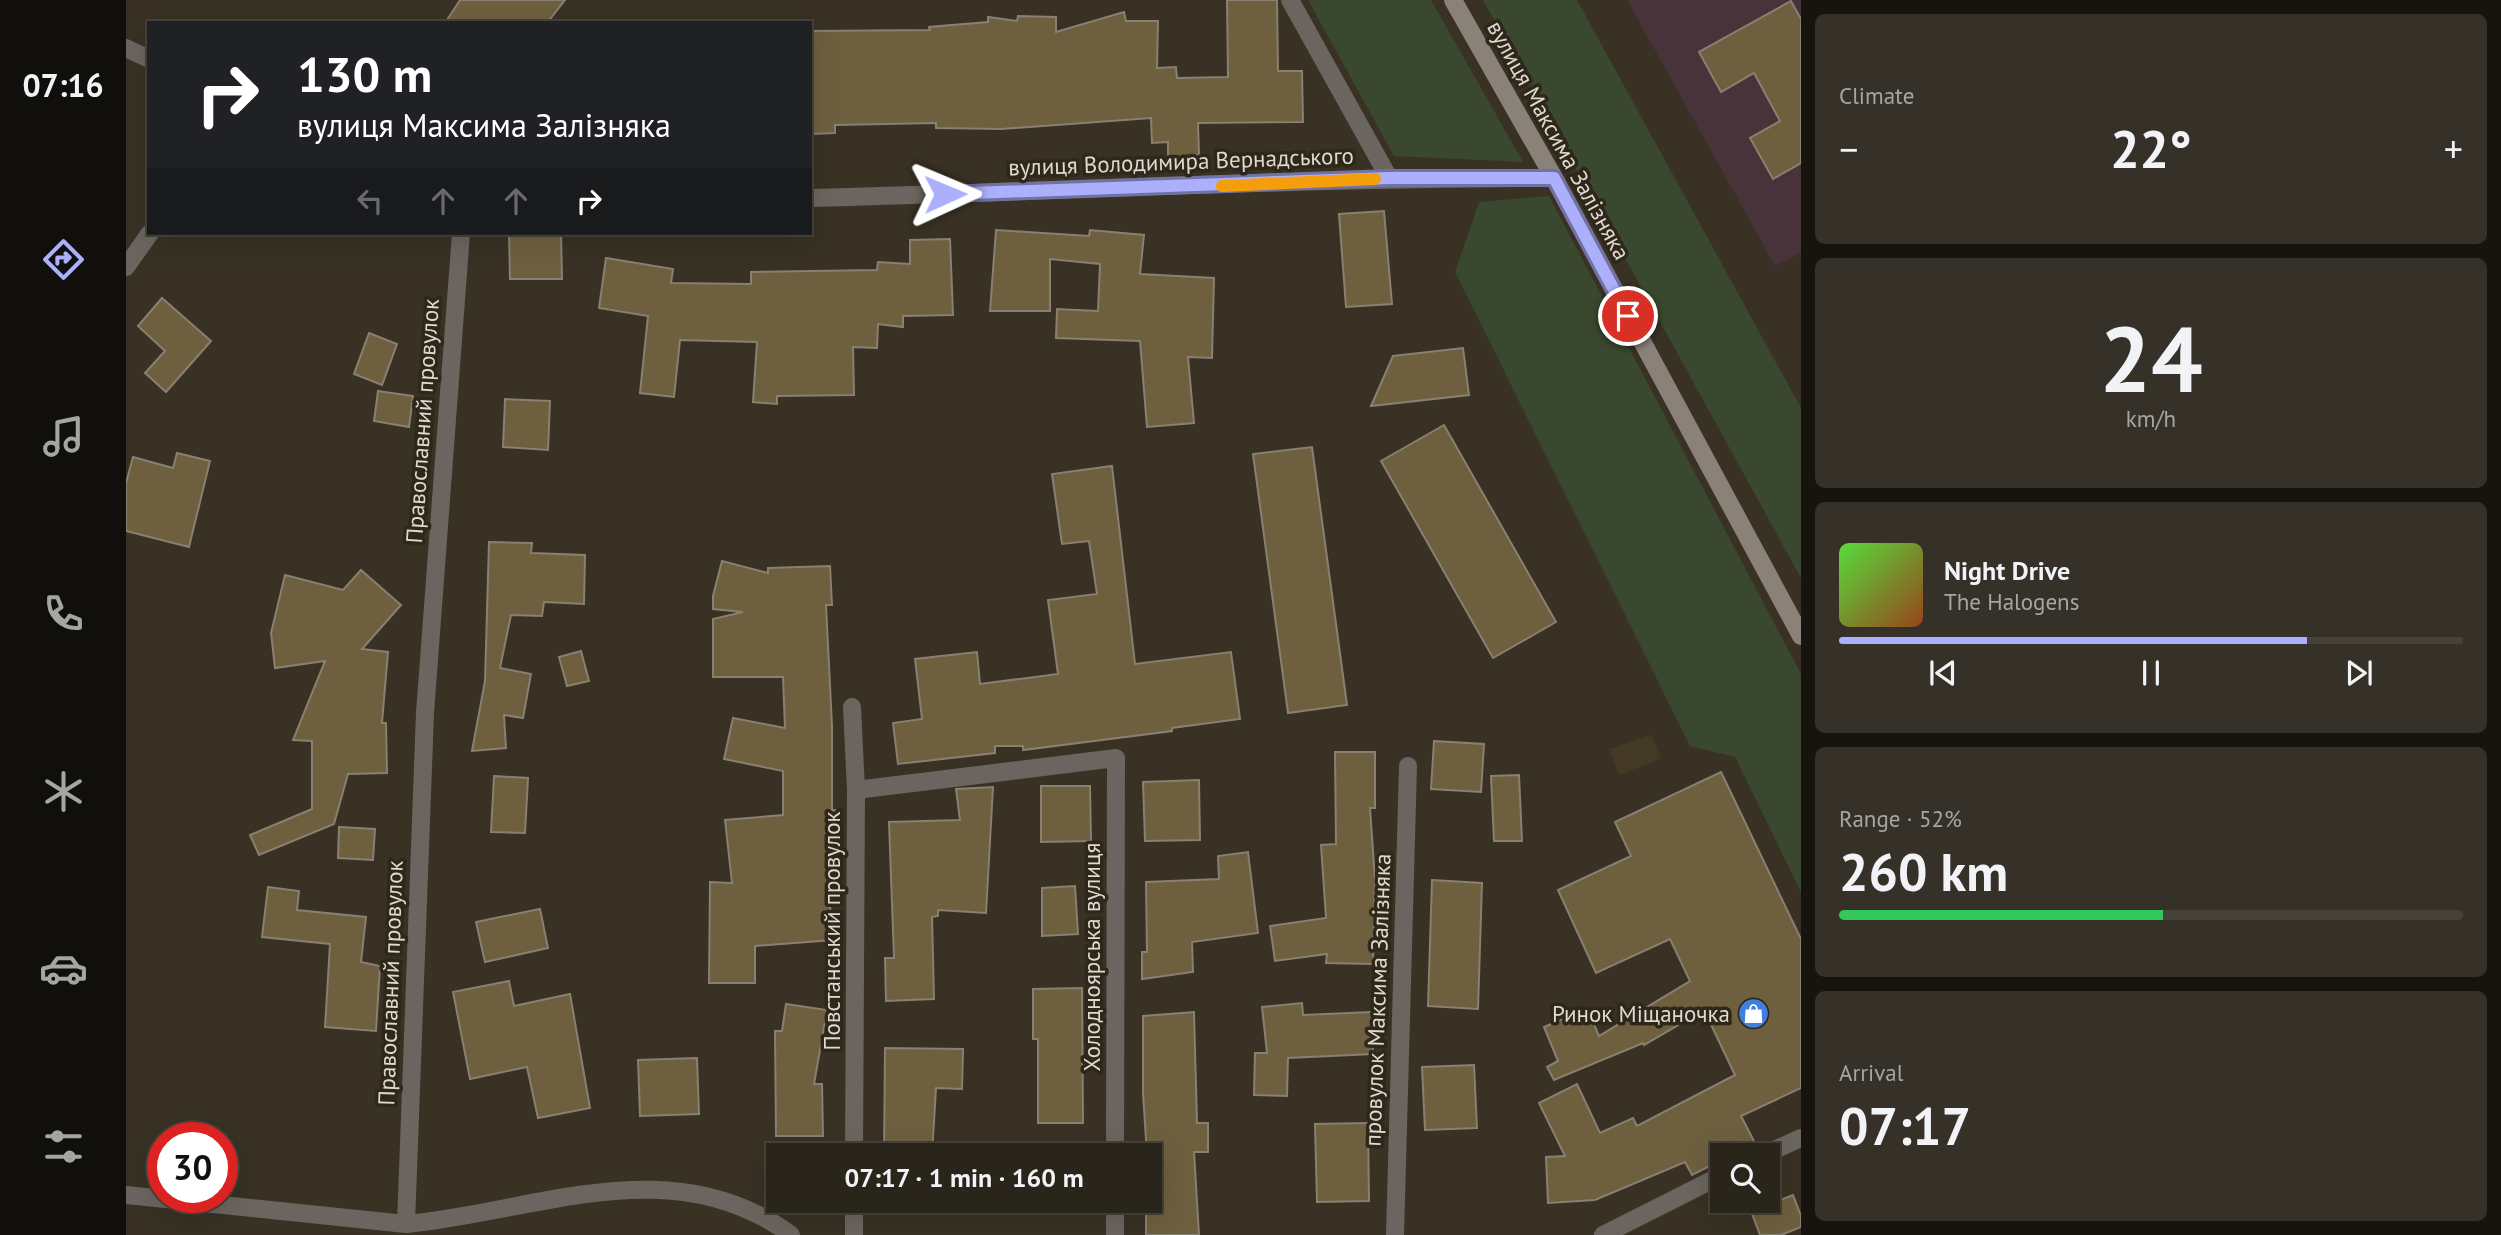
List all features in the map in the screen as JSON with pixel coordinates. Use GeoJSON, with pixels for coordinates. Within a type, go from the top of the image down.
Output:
{"type":"FeatureCollection","features":[{"type":"Feature","properties":{"kind":"main road","name":"вулиця Максима Залізняка"},"geometry":{"type":"LineString","coordinates":[[1453,0],[1554,178],[1801,636]]}},
{"type":"Feature","properties":{"kind":"street"},"geometry":{"type":"LineString","coordinates":[[1290,0],[1389,178]]}},
{"type":"Feature","properties":{"kind":"street"},"geometry":{"type":"LineString","coordinates":[[126,48],[147,58]]}},
{"type":"Feature","properties":{"kind":"street","name":"вулиця Володимира Вернадського"},"geometry":{"type":"LineString","coordinates":[[812,198],[1160,189],[1389,178],[1554,178]]}},
{"type":"Feature","properties":{"kind":"street"},"geometry":{"type":"LineString","coordinates":[[126,267],[149,235]]}},
{"type":"Feature","properties":{"kind":"street","name":"Православний провулок"},"geometry":{"type":"LineString","coordinates":[[413,1230],[425,713],[461,235]]}},
{"type":"Feature","properties":{"kind":"street","name":"Повстанський провулок"},"geometry":{"type":"LineString","coordinates":[[852,706],[856,790],[854,1143]]}},
{"type":"Feature","properties":{"kind":"street","name":"Холодноярська вулиця"},"geometry":{"type":"LineString","coordinates":[[856,790],[1116,758],[1115,1143]]}},
{"type":"Feature","properties":{"kind":"street","name":"провулок Максима Залізняка"},"geometry":{"type":"LineString","coordinates":[[1395,1235],[1408,766]]}},
{"type":"Feature","properties":{"kind":"street"},"geometry":{"type":"LineString","coordinates":[[1780,1147],[1801,1138]]}},
{"type":"Feature","properties":{"kind":"street"},"geometry":{"type":"LineString","coordinates":[[1603,1235],[1710,1181]]}},
{"type":"Feature","properties":{"kind":"street"},"geometry":{"type":"LineString","coordinates":[[126,1195],[413,1230],[436,1221],[580,1193],[654,1187],[721,1199],[775,1223],[791,1235]]}},
{"type":"Feature","properties":{"kind":"street"},"geometry":{"type":"LineString","coordinates":[[854,1213],[854,1235]]}},
{"type":"Feature","properties":{"kind":"street"},"geometry":{"type":"LineString","coordinates":[[1115,1213],[1115,1235]]}},
{"type":"Feature","properties":{"kind":"shaded area"},"geometry":{"type":"Polygon","coordinates":[[[1627,0],[1801,0],[1801,253],[1775,266],[1627,0]]]}},
{"type":"Feature","properties":{"kind":"shaded area"},"geometry":{"type":"Polygon","coordinates":[[[1651,734],[1661,759],[1619,775],[1609,749],[1651,734]]]}},
{"type":"Feature","properties":{"kind":"green space"},"geometry":{"type":"Polygon","coordinates":[[[1308,0],[1431,0],[1523,162],[1394,156],[1308,0]]]}},
{"type":"Feature","properties":{"kind":"green space"},"geometry":{"type":"Polygon","coordinates":[[[1483,0],[1577,0],[1801,408],[1801,578],[1483,0]]]}},
{"type":"Feature","properties":{"kind":"green space"},"geometry":{"type":"Polygon","coordinates":[[[1549,196],[1801,674],[1801,892],[1735,757],[1690,746],[1455,272],[1479,202],[1549,196]]]}},
{"type":"Feature","properties":{"kind":"building"},"geometry":{"type":"Polygon","coordinates":[[[460,0],[565,0],[549,21],[446,21],[460,0]]]}},
{"type":"Feature","properties":{"kind":"building"},"geometry":{"type":"Polygon","coordinates":[[[1227,0],[1277,0],[1278,71],[1302,71],[1303,122],[1198,123],[1199,155],[1168,157],[1168,142],[1152,143],[1151,118],[1001,129],[936,128],[936,123],[835,125],[835,133],[812,134],[812,31],[930,30],[929,27],[988,22],[988,17],[1017,21],[1018,16],[1056,17],[1056,32],[1124,12],[1126,21],[1158,21],[1157,68],[1176,67],[1177,78],[1228,77],[1227,0]]]}},
{"type":"Feature","properties":{"kind":"building"},"geometry":{"type":"Polygon","coordinates":[[[1791,1],[1801,19],[1801,163],[1773,179],[1750,138],[1780,121],[1754,73],[1721,92],[1699,52],[1791,1]]]}},
{"type":"Feature","properties":{"kind":"building"},"geometry":{"type":"Polygon","coordinates":[[[1384,211],[1392,304],[1346,307],[1339,214],[1384,211]]]}},
{"type":"Feature","properties":{"kind":"building"},"geometry":{"type":"Polygon","coordinates":[[[996,230],[1089,236],[1090,230],[1144,235],[1140,274],[1214,278],[1212,358],[1188,357],[1194,423],[1147,427],[1140,341],[1056,338],[1057,309],[1098,311],[1100,264],[1050,259],[1050,311],[990,311],[996,230]]]}},
{"type":"Feature","properties":{"kind":"building"},"geometry":{"type":"Polygon","coordinates":[[[509,235],[561,235],[562,279],[510,279],[509,235]]]}},
{"type":"Feature","properties":{"kind":"building"},"geometry":{"type":"Polygon","coordinates":[[[950,239],[953,315],[903,316],[903,327],[878,324],[877,348],[853,347],[854,395],[777,396],[777,404],[753,402],[757,342],[680,340],[674,397],[640,393],[648,316],[599,308],[606,258],[673,269],[671,283],[751,284],[751,272],[877,270],[878,262],[910,264],[910,240],[950,239]]]}},
{"type":"Feature","properties":{"kind":"building"},"geometry":{"type":"Polygon","coordinates":[[[162,298],[211,341],[166,392],[145,373],[165,351],[138,326],[162,298]]]}},
{"type":"Feature","properties":{"kind":"building"},"geometry":{"type":"Polygon","coordinates":[[[369,333],[397,344],[382,385],[354,374],[369,333]]]}},
{"type":"Feature","properties":{"kind":"building"},"geometry":{"type":"Polygon","coordinates":[[[1463,348],[1469,395],[1371,406],[1393,356],[1463,348]]]}},
{"type":"Feature","properties":{"kind":"building"},"geometry":{"type":"Polygon","coordinates":[[[378,391],[413,396],[409,427],[374,421],[378,391]]]}},
{"type":"Feature","properties":{"kind":"building"},"geometry":{"type":"Polygon","coordinates":[[[505,399],[550,401],[548,450],[503,447],[505,399]]]}},
{"type":"Feature","properties":{"kind":"building"},"geometry":{"type":"Polygon","coordinates":[[[1444,425],[1556,622],[1493,658],[1381,461],[1444,425]]]}},
{"type":"Feature","properties":{"kind":"building"},"geometry":{"type":"Polygon","coordinates":[[[1312,447],[1347,705],[1288,713],[1253,454],[1312,447]]]}},
{"type":"Feature","properties":{"kind":"building"},"geometry":{"type":"Polygon","coordinates":[[[177,453],[210,461],[189,547],[126,531],[126,483],[133,457],[173,468],[177,453]]]}},
{"type":"Feature","properties":{"kind":"building"},"geometry":{"type":"Polygon","coordinates":[[[1112,466],[1135,664],[1231,652],[1240,719],[1172,728],[1172,731],[1023,750],[1023,746],[995,746],[995,753],[898,764],[893,723],[922,719],[915,659],[977,652],[980,684],[1058,674],[1048,600],[1097,594],[1089,541],[1062,544],[1052,474],[1112,466]]]}},
{"type":"Feature","properties":{"kind":"building"},"geometry":{"type":"Polygon","coordinates":[[[489,542],[532,543],[531,553],[585,555],[584,604],[544,602],[542,616],[511,615],[500,668],[531,674],[523,718],[504,715],[506,748],[472,751],[485,681],[489,542]]]}},
{"type":"Feature","properties":{"kind":"building"},"geometry":{"type":"Polygon","coordinates":[[[722,561],[768,573],[768,568],[830,566],[832,605],[826,605],[832,726],[832,810],[835,810],[828,882],[833,940],[755,946],[755,983],[709,983],[710,882],[732,883],[725,820],[783,815],[783,771],[724,759],[733,718],[785,728],[783,677],[713,677],[713,619],[743,612],[713,609],[713,596],[722,561]]]}},
{"type":"Feature","properties":{"kind":"building"},"geometry":{"type":"Polygon","coordinates":[[[361,570],[401,605],[362,649],[388,652],[382,723],[386,723],[387,773],[348,774],[334,824],[259,855],[250,835],[312,809],[312,741],[293,740],[325,661],[275,668],[271,633],[285,575],[343,590],[361,570]]]}},
{"type":"Feature","properties":{"kind":"building"},"geometry":{"type":"Polygon","coordinates":[[[581,651],[589,681],[567,686],[559,657],[581,651]]]}},
{"type":"Feature","properties":{"kind":"building"},"geometry":{"type":"Polygon","coordinates":[[[1434,741],[1484,744],[1481,792],[1431,789],[1434,741]]]}},
{"type":"Feature","properties":{"kind":"building"},"geometry":{"type":"Polygon","coordinates":[[[1335,752],[1375,752],[1375,808],[1370,808],[1375,880],[1373,964],[1326,963],[1327,954],[1275,961],[1270,926],[1326,918],[1321,845],[1336,844],[1335,752]]]}},
{"type":"Feature","properties":{"kind":"building"},"geometry":{"type":"Polygon","coordinates":[[[1721,772],[1801,939],[1801,1088],[1741,1116],[1755,1143],[1710,1143],[1710,1166],[1692,1175],[1685,1162],[1595,1200],[1548,1203],[1546,1157],[1565,1156],[1539,1103],[1577,1084],[1600,1133],[1633,1118],[1637,1126],[1735,1075],[1704,1010],[1644,1045],[1643,1043],[1554,1080],[1547,1067],[1558,1061],[1544,1027],[1587,1008],[1599,1036],[1690,981],[1670,939],[1596,973],[1558,890],[1631,856],[1615,822],[1721,772]]]}},
{"type":"Feature","properties":{"kind":"building"},"geometry":{"type":"Polygon","coordinates":[[[1519,775],[1522,841],[1494,841],[1491,776],[1519,775]]]}},
{"type":"Feature","properties":{"kind":"building"},"geometry":{"type":"Polygon","coordinates":[[[494,776],[528,778],[525,833],[491,832],[494,776]]]}},
{"type":"Feature","properties":{"kind":"building"},"geometry":{"type":"Polygon","coordinates":[[[1199,780],[1200,840],[1145,841],[1143,782],[1199,780]]]}},
{"type":"Feature","properties":{"kind":"building"},"geometry":{"type":"Polygon","coordinates":[[[1041,786],[1090,786],[1091,841],[1041,842],[1041,786]]]}},
{"type":"Feature","properties":{"kind":"building"},"geometry":{"type":"Polygon","coordinates":[[[993,787],[986,913],[938,910],[938,916],[932,917],[934,999],[886,1001],[885,958],[894,958],[889,822],[960,820],[956,789],[993,787]]]}},
{"type":"Feature","properties":{"kind":"building"},"geometry":{"type":"Polygon","coordinates":[[[339,827],[375,829],[373,860],[338,858],[339,827]]]}},
{"type":"Feature","properties":{"kind":"building"},"geometry":{"type":"Polygon","coordinates":[[[1248,852],[1258,933],[1192,942],[1193,972],[1142,979],[1142,952],[1147,952],[1146,882],[1219,879],[1218,856],[1248,852]]]}},
{"type":"Feature","properties":{"kind":"building"},"geometry":{"type":"Polygon","coordinates":[[[1432,880],[1482,883],[1478,1009],[1428,1006],[1432,880]]]}},
{"type":"Feature","properties":{"kind":"building"},"geometry":{"type":"Polygon","coordinates":[[[1075,886],[1078,934],[1042,936],[1042,888],[1075,886]]]}},
{"type":"Feature","properties":{"kind":"building"},"geometry":{"type":"Polygon","coordinates":[[[268,887],[299,891],[297,910],[366,917],[361,962],[380,966],[376,1031],[325,1027],[330,944],[262,937],[268,887]]]}},
{"type":"Feature","properties":{"kind":"building"},"geometry":{"type":"Polygon","coordinates":[[[540,909],[548,948],[485,962],[476,922],[540,909]]]}},
{"type":"Feature","properties":{"kind":"building"},"geometry":{"type":"Polygon","coordinates":[[[509,981],[514,1006],[570,994],[590,1108],[538,1118],[527,1067],[470,1079],[453,992],[509,981]]]}},
{"type":"Feature","properties":{"kind":"building"},"geometry":{"type":"Polygon","coordinates":[[[1082,988],[1083,1123],[1038,1123],[1038,1039],[1033,1039],[1033,989],[1082,988]]]}},
{"type":"Feature","properties":{"kind":"building"},"geometry":{"type":"Polygon","coordinates":[[[1302,1003],[1303,1015],[1371,1012],[1373,1054],[1288,1058],[1287,1096],[1254,1095],[1255,1053],[1267,1053],[1262,1007],[1302,1003]]]}},
{"type":"Feature","properties":{"kind":"building"},"geometry":{"type":"Polygon","coordinates":[[[786,1004],[827,1010],[814,1084],[822,1084],[823,1136],[776,1136],[775,1031],[782,1031],[786,1004]]]}},
{"type":"Feature","properties":{"kind":"building"},"geometry":{"type":"Polygon","coordinates":[[[1194,1012],[1197,1123],[1208,1123],[1208,1152],[1194,1152],[1199,1235],[1146,1235],[1146,1213],[1162,1213],[1162,1143],[1146,1143],[1143,1016],[1194,1012]]]}},
{"type":"Feature","properties":{"kind":"building"},"geometry":{"type":"Polygon","coordinates":[[[885,1048],[963,1049],[962,1089],[936,1088],[933,1143],[884,1143],[885,1048]]]}},
{"type":"Feature","properties":{"kind":"building"},"geometry":{"type":"Polygon","coordinates":[[[697,1058],[699,1114],[640,1116],[638,1060],[697,1058]]]}},
{"type":"Feature","properties":{"kind":"building"},"geometry":{"type":"Polygon","coordinates":[[[1474,1065],[1477,1128],[1425,1130],[1422,1067],[1474,1065]]]}},
{"type":"Feature","properties":{"kind":"building"},"geometry":{"type":"Polygon","coordinates":[[[1368,1123],[1369,1201],[1317,1202],[1315,1124],[1368,1123]]]}},
{"type":"Feature","properties":{"kind":"building"},"geometry":{"type":"Polygon","coordinates":[[[1793,1195],[1801,1216],[1801,1227],[1781,1235],[1760,1235],[1752,1213],[1780,1213],[1780,1200],[1793,1195]]]}},
{"type":"Feature","properties":{"kind":"slow traffic"},"geometry":{"type":"LineString","coordinates":[[1222,186],[1375,179]]}},
{"type":"Feature","properties":{"kind":"place","name":"Ринок Міщаночка"},"geometry":{"type":"Point","coordinates":[1753,1013]}},
{"type":"Feature","properties":{"kind":"route"},"geometry":{"type":"LineString","coordinates":[[945,194],[1160,189],[1389,178],[1554,178],[1628,316]]}}]}
